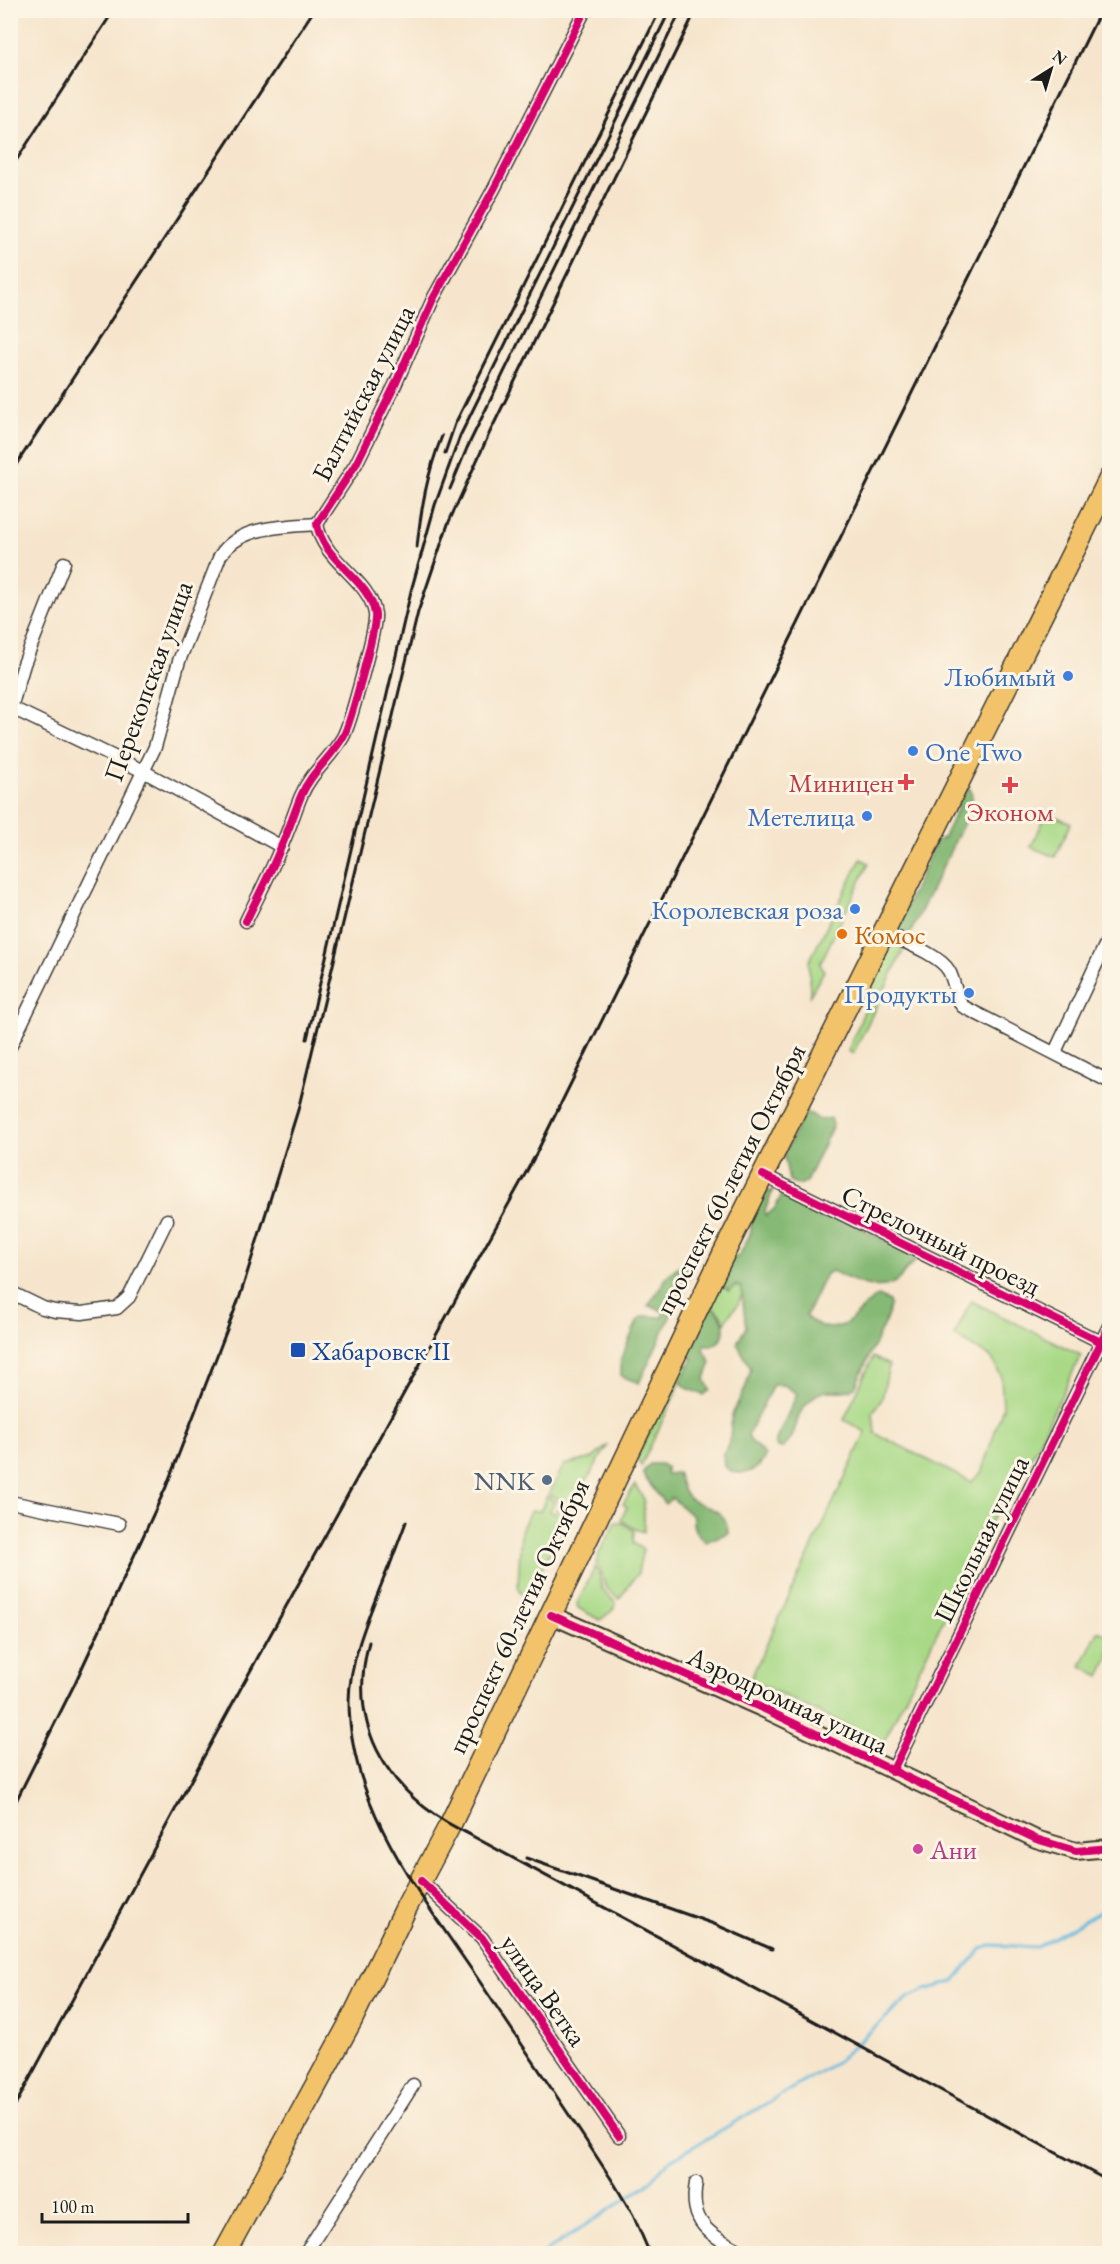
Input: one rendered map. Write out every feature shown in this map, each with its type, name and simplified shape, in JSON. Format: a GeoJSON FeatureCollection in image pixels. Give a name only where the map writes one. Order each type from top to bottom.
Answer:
{"type":"FeatureCollection","features":[{"type":"Feature","properties":{"kind":"highway","name":"проспект 60-летия Октября"},"geometry":{"type":"LineString","coordinates":[[211,2253],[387,1934],[421,1881],[763,1175],[1110,478]]}},
{"type":"Feature","properties":{"kind":"highway","name":"проспект 60-летия Октября"},"geometry":{"type":"LineString","coordinates":[[224,2253],[351,2021],[406,1906]]}},
{"type":"Feature","properties":{"kind":"street","name":"Балтийская улица"},"geometry":{"type":"LineString","coordinates":[[317,524],[356,464],[395,385],[433,299],[495,188],[585,10]]}},
{"type":"Feature","properties":{"kind":"street","name":"Перекопская улица"},"geometry":{"type":"LineString","coordinates":[[10,1047],[155,747],[187,640],[226,547],[241,535],[250,532],[317,524]]}},
{"type":"Feature","properties":{"kind":"street"},"geometry":{"type":"LineString","coordinates":[[246,921],[282,847],[310,778],[344,735],[376,620],[372,605],[358,583],[325,548],[318,533],[317,524]]}},
{"type":"Feature","properties":{"kind":"street"},"geometry":{"type":"LineString","coordinates":[[64,563],[24,664],[11,709],[143,771],[282,847]]}},
{"type":"Feature","properties":{"kind":"street"},"geometry":{"type":"LineString","coordinates":[[885,933],[943,963],[950,972],[957,998],[962,1006],[1110,1082]]}},
{"type":"Feature","properties":{"kind":"street"},"geometry":{"type":"LineString","coordinates":[[1055,1052],[1110,935]]}},
{"type":"Feature","properties":{"kind":"street","name":"Стрелочный проезд"},"geometry":{"type":"LineString","coordinates":[[763,1175],[1101,1342]]}},
{"type":"Feature","properties":{"kind":"street"},"geometry":{"type":"LineString","coordinates":[[10,1292],[43,1308],[55,1311],[82,1313],[117,1308],[129,1297],[167,1220]]}},
{"type":"Feature","properties":{"kind":"street","name":"Школьная улица"},"geometry":{"type":"LineString","coordinates":[[892,1772],[1110,1324]]}},
{"type":"Feature","properties":{"kind":"street"},"geometry":{"type":"LineString","coordinates":[[10,1502],[119,1524]]}},
{"type":"Feature","properties":{"kind":"street","name":"Аэродромная улица"},"geometry":{"type":"LineString","coordinates":[[551,1615],[762,1708],[1035,1839],[1076,1851],[1110,1848]]}},
{"type":"Feature","properties":{"kind":"street","name":"улица Ветка"},"geometry":{"type":"LineString","coordinates":[[421,1881],[482,1938],[619,2136]]}},
{"type":"Feature","properties":{"kind":"street"},"geometry":{"type":"LineString","coordinates":[[305,2253],[413,2085]]}},
{"type":"Feature","properties":{"kind":"street"},"geometry":{"type":"LineString","coordinates":[[696,2183],[694,2208],[703,2225],[717,2238],[746,2253]]}},
{"type":"Feature","properties":{"kind":"green space"},"geometry":{"type":"Polygon","coordinates":[[[968,786],[973,804],[907,940],[897,932],[904,910],[936,842],[944,837],[958,807],[958,801],[968,786]]]}},
{"type":"Feature","properties":{"kind":"green space"},"geometry":{"type":"Polygon","coordinates":[[[1047,813],[1071,823],[1055,857],[1031,847],[1047,813]]]}},
{"type":"Feature","properties":{"kind":"green space"},"geometry":{"type":"Polygon","coordinates":[[[861,859],[869,863],[820,964],[824,971],[810,995],[809,962],[861,859]]]}},
{"type":"Feature","properties":{"kind":"green space"},"geometry":{"type":"Polygon","coordinates":[[[892,943],[904,949],[853,1054],[848,1051],[865,1009],[863,993],[888,944],[892,943]]]}},
{"type":"Feature","properties":{"kind":"green space"},"geometry":{"type":"Polygon","coordinates":[[[804,1113],[811,1114],[820,1120],[831,1118],[833,1125],[806,1182],[799,1185],[789,1181],[784,1155],[804,1113]]]}},
{"type":"Feature","properties":{"kind":"green space"},"geometry":{"type":"Polygon","coordinates":[[[773,1190],[765,1211],[766,1216],[775,1208],[784,1190],[917,1257],[900,1278],[893,1284],[884,1286],[866,1285],[832,1271],[826,1274],[806,1316],[809,1320],[826,1327],[842,1326],[879,1296],[889,1301],[888,1315],[855,1387],[845,1391],[824,1392],[815,1396],[802,1410],[791,1438],[783,1448],[777,1447],[775,1442],[797,1394],[784,1385],[773,1385],[748,1435],[765,1455],[763,1461],[753,1470],[741,1473],[724,1466],[723,1456],[730,1439],[732,1415],[746,1386],[751,1369],[737,1343],[746,1327],[741,1287],[736,1285],[729,1291],[720,1285],[733,1258],[739,1256],[751,1232],[751,1220],[764,1193],[773,1190]]]}},
{"type":"Feature","properties":{"kind":"green space"},"geometry":{"type":"Polygon","coordinates":[[[680,1265],[689,1266],[691,1272],[639,1383],[621,1376],[621,1358],[638,1320],[643,1316],[663,1317],[664,1312],[648,1306],[669,1274],[680,1265]]]}},
{"type":"Feature","properties":{"kind":"green space"},"geometry":{"type":"Polygon","coordinates":[[[720,1285],[741,1287],[742,1293],[739,1302],[725,1323],[721,1315],[714,1309],[709,1309],[720,1285]]]}},
{"type":"Feature","properties":{"kind":"green space"},"geometry":{"type":"Polygon","coordinates":[[[971,1301],[1081,1355],[1029,1462],[1022,1459],[883,1743],[750,1680],[866,1432],[844,1420],[873,1357],[889,1365],[882,1399],[873,1412],[875,1433],[971,1482],[981,1473],[1003,1407],[1001,1376],[991,1357],[954,1336],[971,1301]]]}},
{"type":"Feature","properties":{"kind":"green space"},"geometry":{"type":"Polygon","coordinates":[[[714,1308],[721,1318],[724,1329],[717,1343],[711,1346],[705,1344],[703,1349],[711,1362],[705,1379],[710,1390],[704,1395],[687,1388],[681,1382],[693,1358],[687,1355],[709,1309],[714,1308]]]}},
{"type":"Feature","properties":{"kind":"green space"},"geometry":{"type":"Polygon","coordinates":[[[684,1362],[689,1365],[641,1466],[637,1458],[684,1362]]]}},
{"type":"Feature","properties":{"kind":"green space"},"geometry":{"type":"Polygon","coordinates":[[[608,1445],[582,1488],[528,1596],[520,1592],[518,1585],[521,1531],[530,1511],[540,1511],[547,1496],[555,1502],[550,1511],[554,1514],[562,1502],[549,1494],[564,1465],[593,1458],[608,1445]]]}},
{"type":"Feature","properties":{"kind":"green space"},"geometry":{"type":"Polygon","coordinates":[[[650,1464],[661,1464],[666,1467],[666,1474],[677,1473],[686,1496],[720,1514],[727,1525],[728,1533],[706,1542],[700,1537],[693,1525],[693,1517],[672,1498],[665,1504],[646,1479],[643,1472],[650,1464]]]}},
{"type":"Feature","properties":{"kind":"green space"},"geometry":{"type":"Polygon","coordinates":[[[635,1485],[644,1499],[644,1532],[621,1520],[627,1507],[623,1504],[635,1485]]]}},
{"type":"Feature","properties":{"kind":"green space"},"geometry":{"type":"Polygon","coordinates":[[[616,1522],[634,1531],[633,1543],[643,1549],[638,1573],[619,1599],[606,1588],[596,1563],[616,1522]]]}},
{"type":"Feature","properties":{"kind":"green space"},"geometry":{"type":"Polygon","coordinates":[[[595,1567],[599,1573],[602,1589],[616,1603],[613,1610],[600,1620],[578,1608],[577,1604],[595,1567]]]}},
{"type":"Feature","properties":{"kind":"green space"},"geometry":{"type":"Polygon","coordinates":[[[1098,1631],[1110,1637],[1109,1657],[1100,1676],[1081,1666],[1098,1631]]]}},
{"type":"Feature","properties":{"kind":"waterway"},"geometry":{"type":"LineString","coordinates":[[542,2254],[645,2186],[669,2161],[835,2063],[908,1998],[925,1990],[953,1982],[982,1948],[991,1945],[1037,1947],[1110,1906]]}},
{"type":"Feature","properties":{"kind":"railway"},"geometry":{"type":"LineString","coordinates":[[10,170],[114,10]]}},
{"type":"Feature","properties":{"kind":"railway"},"geometry":{"type":"LineString","coordinates":[[10,474],[314,10]]}},
{"type":"Feature","properties":{"kind":"railway"},"geometry":{"type":"LineString","coordinates":[[445,453],[455,424],[660,10]]}},
{"type":"Feature","properties":{"kind":"railway"},"geometry":{"type":"LineString","coordinates":[[307,1039],[411,591],[435,505],[460,436],[670,10]]}},
{"type":"Feature","properties":{"kind":"railway"},"geometry":{"type":"LineString","coordinates":[[450,489],[467,448],[681,10]]}},
{"type":"Feature","properties":{"kind":"railway"},"geometry":{"type":"LineString","coordinates":[[10,1813],[75,1683],[166,1487],[240,1296],[298,1110],[418,612],[448,524],[490,432],[696,10]]}},
{"type":"Feature","properties":{"kind":"railway"},"geometry":{"type":"LineString","coordinates":[[10,2115],[242,1686],[534,1158],[1101,10]]}},
{"type":"Feature","properties":{"kind":"railway"},"geometry":{"type":"LineString","coordinates":[[417,547],[425,491],[442,436]]}},
{"type":"Feature","properties":{"kind":"railway"},"geometry":{"type":"LineString","coordinates":[[388,1570],[406,1522]]}},
{"type":"Feature","properties":{"kind":"railway"},"geometry":{"type":"LineString","coordinates":[[390,1563],[358,1649],[350,1684],[352,1741],[362,1779],[376,1816],[394,1852],[615,2185],[633,2215],[650,2254]]}},
{"type":"Feature","properties":{"kind":"railway"},"geometry":{"type":"LineString","coordinates":[[369,1642],[363,1674],[364,1704],[370,1732],[381,1758],[418,1802],[443,1820],[471,1835]]}},
{"type":"Feature","properties":{"kind":"railway"},"geometry":{"type":"LineString","coordinates":[[465,1832],[1110,2182]]}},
{"type":"Feature","properties":{"kind":"railway"},"geometry":{"type":"LineString","coordinates":[[526,1858],[714,1924],[772,1949]]}},
{"type":"Feature","properties":{"kind":"cycle path"},"geometry":{"type":"LineString","coordinates":[[246,921],[287,834],[305,787],[343,737],[372,637],[375,614],[371,602],[365,591],[328,549],[317,524],[356,464],[395,385],[433,299],[495,187],[585,10]]}},
{"type":"Feature","properties":{"kind":"cycle path"},"geometry":{"type":"LineString","coordinates":[[763,1175],[1101,1342]]}},
{"type":"Feature","properties":{"kind":"cycle path"},"geometry":{"type":"LineString","coordinates":[[892,1772],[1110,1324]]}},
{"type":"Feature","properties":{"kind":"cycle path"},"geometry":{"type":"LineString","coordinates":[[551,1615],[762,1708],[1036,1839],[1076,1851],[1110,1848]]}},
{"type":"Feature","properties":{"kind":"cycle path"},"geometry":{"type":"LineString","coordinates":[[421,1881],[482,1938],[619,2136]]}},
{"type":"Feature","properties":{"kind":"place","name":"Любимый"},"geometry":{"type":"Point","coordinates":[1068,676]}},
{"type":"Feature","properties":{"kind":"place","name":"One Two"},"geometry":{"type":"Point","coordinates":[913,751]}},
{"type":"Feature","properties":{"kind":"place","name":"Миницен"},"geometry":{"type":"Point","coordinates":[906,782]}},
{"type":"Feature","properties":{"kind":"place","name":"Эконом"},"geometry":{"type":"Point","coordinates":[1010,785]}},
{"type":"Feature","properties":{"kind":"place","name":"Метелица"},"geometry":{"type":"Point","coordinates":[867,816]}},
{"type":"Feature","properties":{"kind":"place","name":"Королевская роза"},"geometry":{"type":"Point","coordinates":[855,909]}},
{"type":"Feature","properties":{"kind":"place","name":"Комос"},"geometry":{"type":"Point","coordinates":[842,934]}},
{"type":"Feature","properties":{"kind":"place","name":"Продукты"},"geometry":{"type":"Point","coordinates":[969,993]}},
{"type":"Feature","properties":{"kind":"place","name":"Хабаровск II"},"geometry":{"type":"Point","coordinates":[298,1350]}},
{"type":"Feature","properties":{"kind":"place","name":"NNK"},"geometry":{"type":"Point","coordinates":[547,1480]}},
{"type":"Feature","properties":{"kind":"place","name":"Ани"},"geometry":{"type":"Point","coordinates":[918,1849]}}]}
